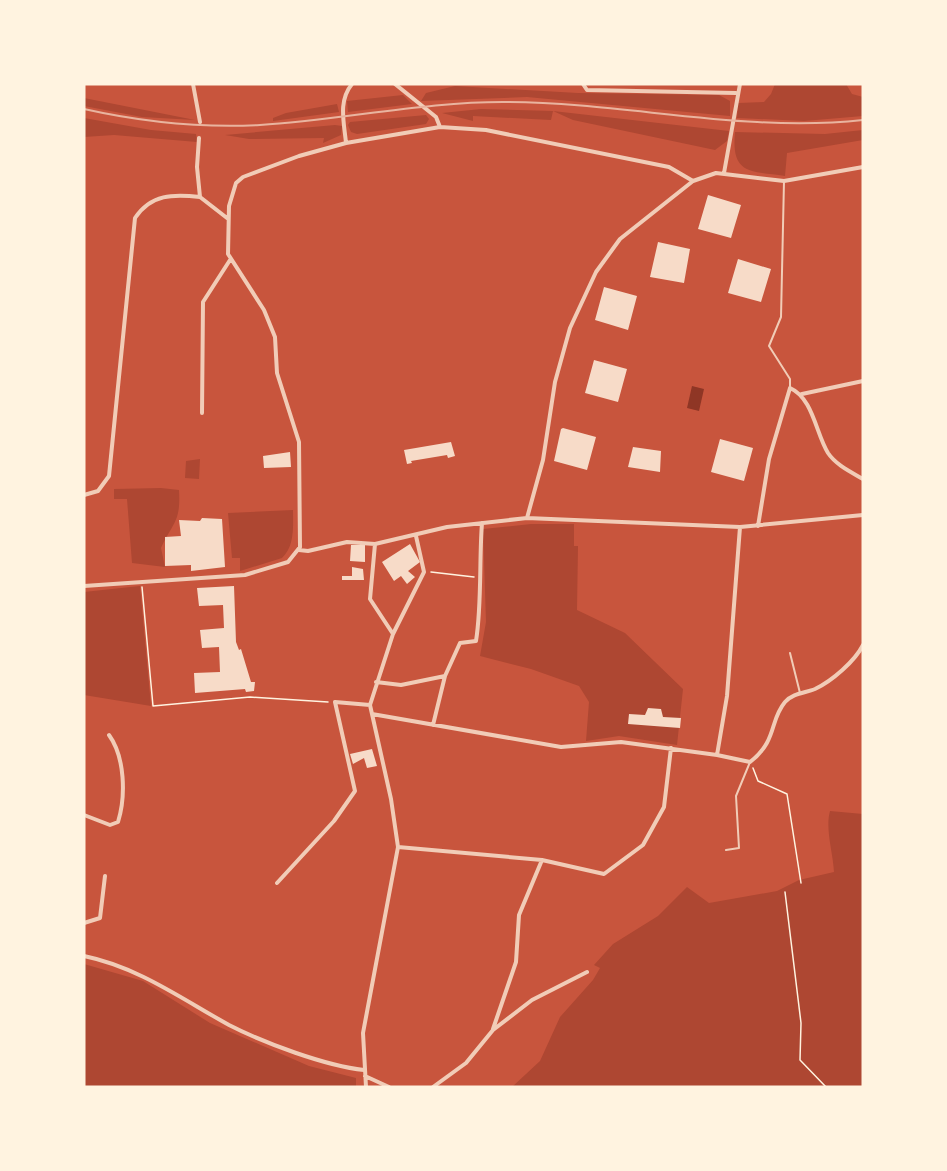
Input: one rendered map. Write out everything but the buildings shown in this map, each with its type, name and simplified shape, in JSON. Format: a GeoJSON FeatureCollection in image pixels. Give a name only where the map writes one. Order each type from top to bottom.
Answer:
{"type":"FeatureCollection","features":[{"type":"Feature","properties":{"kind":"street"},"geometry":{"type":"LineString","coordinates":[[194,84],[200,122]]}},
{"type":"Feature","properties":{"kind":"street"},"geometry":{"type":"LineString","coordinates":[[346,143],[342,101],[344,93],[352,84]]}},
{"type":"Feature","properties":{"kind":"street"},"geometry":{"type":"LineString","coordinates":[[395,84],[436,117],[440,128]]}},
{"type":"Feature","properties":{"kind":"street"},"geometry":{"type":"LineString","coordinates":[[584,84],[587,90],[736,93]]}},
{"type":"Feature","properties":{"kind":"street"},"geometry":{"type":"LineString","coordinates":[[724,173],[736,93],[740,84]]}},
{"type":"Feature","properties":{"kind":"street"},"geometry":{"type":"LineString","coordinates":[[84,586],[245,575],[285,563],[299,550],[301,539],[298,442],[277,373],[271,323],[230,260],[227,247],[228,219],[236,183],[243,177],[299,156],[346,143],[440,128],[486,130],[669,167],[693,182]]}},
{"type":"Feature","properties":{"kind":"street"},"geometry":{"type":"LineString","coordinates":[[199,138],[197,167],[200,197]]}},
{"type":"Feature","properties":{"kind":"street"},"geometry":{"type":"LineString","coordinates":[[527,518],[543,460],[553,393],[570,328],[580,303],[620,238],[693,182],[708,176],[724,173],[784,181],[863,167]]}},
{"type":"Feature","properties":{"kind":"street"},"geometry":{"type":"LineString","coordinates":[[84,495],[98,491],[109,476],[135,218],[148,201],[165,196],[200,197],[228,219]]}},
{"type":"Feature","properties":{"kind":"street"},"geometry":{"type":"LineString","coordinates":[[202,413],[203,302],[230,260]]}},
{"type":"Feature","properties":{"kind":"street"},"geometry":{"type":"LineString","coordinates":[[758,526],[769,459],[790,388],[802,394],[863,381]]}},
{"type":"Feature","properties":{"kind":"street"},"geometry":{"type":"LineString","coordinates":[[802,394],[829,454],[845,469],[863,479]]}},
{"type":"Feature","properties":{"kind":"street"},"geometry":{"type":"LineString","coordinates":[[299,550],[308,551],[347,542],[375,544],[447,527],[527,518],[740,527],[863,515]]}},
{"type":"Feature","properties":{"kind":"street"},"geometry":{"type":"LineString","coordinates":[[433,725],[445,676],[460,644],[476,641],[480,621],[478,577],[482,523]]}},
{"type":"Feature","properties":{"kind":"street"},"geometry":{"type":"LineString","coordinates":[[717,754],[727,696],[740,527]]}},
{"type":"Feature","properties":{"kind":"street"},"geometry":{"type":"LineString","coordinates":[[366,1087],[363,1033],[398,847],[391,799],[370,705],[393,634],[424,572],[416,536]]}},
{"type":"Feature","properties":{"kind":"street"},"geometry":{"type":"LineString","coordinates":[[375,544],[370,600],[393,634]]}},
{"type":"Feature","properties":{"kind":"street"},"geometry":{"type":"LineString","coordinates":[[372,714],[561,747],[616,742],[717,754],[750,762],[762,752],[771,737],[787,700],[817,688],[858,655],[863,645]]}},
{"type":"Feature","properties":{"kind":"street"},"geometry":{"type":"LineString","coordinates":[[376,682],[401,685],[445,676]]}},
{"type":"Feature","properties":{"kind":"street"},"geometry":{"type":"LineString","coordinates":[[277,883],[333,821],[355,791],[344,752],[335,702],[370,705]]}},
{"type":"Feature","properties":{"kind":"street"},"geometry":{"type":"LineString","coordinates":[[84,815],[110,825],[118,822],[121,764],[109,735]]}},
{"type":"Feature","properties":{"kind":"street"},"geometry":{"type":"LineString","coordinates":[[398,847],[542,860],[604,874],[643,845],[664,807],[671,748]]}},
{"type":"Feature","properties":{"kind":"street"},"geometry":{"type":"LineString","coordinates":[[493,1030],[516,962],[519,915],[542,860]]}},
{"type":"Feature","properties":{"kind":"street"},"geometry":{"type":"LineString","coordinates":[[84,923],[100,918],[105,876]]}},
{"type":"Feature","properties":{"kind":"street"},"geometry":{"type":"LineString","coordinates":[[84,956],[150,978],[231,1026],[325,1064],[364,1073],[389,1087]]}},
{"type":"Feature","properties":{"kind":"street"},"geometry":{"type":"LineString","coordinates":[[433,1087],[466,1063],[493,1030],[532,1000],[587,972]]}},
{"type":"Feature","properties":{"kind":"lane"},"geometry":{"type":"LineString","coordinates":[[784,181],[781,317],[769,346],[790,379],[790,388]]}},
{"type":"Feature","properties":{"kind":"lane"},"geometry":{"type":"LineString","coordinates":[[790,653],[800,693]]}},
{"type":"Feature","properties":{"kind":"lane"},"geometry":{"type":"LineString","coordinates":[[726,850],[739,848],[736,796],[750,762]]}},
{"type":"Feature","properties":{"kind":"path"},"geometry":{"type":"LineString","coordinates":[[424,572],[478,577]]}},
{"type":"Feature","properties":{"kind":"path"},"geometry":{"type":"LineString","coordinates":[[141,582],[153,706],[250,698],[335,702]]}},
{"type":"Feature","properties":{"kind":"path"},"geometry":{"type":"LineString","coordinates":[[750,762],[758,781],[787,794],[801,883]]}},
{"type":"Feature","properties":{"kind":"path"},"geometry":{"type":"LineString","coordinates":[[785,892],[801,1023],[800,1060],[826,1087]]}},
{"type":"Feature","properties":{"kind":"shaded area"},"geometry":{"type":"Polygon","coordinates":[[[775,84],[846,84],[852,94],[863,97],[863,116],[804,121],[737,118],[738,103],[764,102],[771,94],[775,84]]]}},
{"type":"Feature","properties":{"kind":"shaded area"},"geometry":{"type":"Polygon","coordinates":[[[455,86],[578,93],[719,95],[730,101],[730,116],[527,97],[421,101],[426,93],[455,86]]]}},
{"type":"Feature","properties":{"kind":"shaded area"},"geometry":{"type":"Polygon","coordinates":[[[403,95],[412,104],[348,112],[347,101],[403,95]]]}},
{"type":"Feature","properties":{"kind":"shaded area"},"geometry":{"type":"Polygon","coordinates":[[[84,98],[195,120],[142,117],[84,106],[84,98]]]}},
{"type":"Feature","properties":{"kind":"shaded area"},"geometry":{"type":"Polygon","coordinates":[[[337,104],[339,112],[273,121],[273,118],[286,113],[337,104]]]}},
{"type":"Feature","properties":{"kind":"shaded area"},"geometry":{"type":"Polygon","coordinates":[[[481,109],[553,111],[551,120],[473,116],[473,121],[442,113],[481,109]]]}},
{"type":"Feature","properties":{"kind":"shaded area"},"geometry":{"type":"Polygon","coordinates":[[[553,111],[729,131],[727,141],[715,150],[573,120],[553,111]]]}},
{"type":"Feature","properties":{"kind":"shaded area"},"geometry":{"type":"Polygon","coordinates":[[[426,115],[429,119],[426,124],[357,134],[351,132],[348,125],[350,122],[426,115]]]}},
{"type":"Feature","properties":{"kind":"shaded area"},"geometry":{"type":"Polygon","coordinates":[[[84,118],[151,130],[196,134],[197,142],[114,135],[84,137],[84,118]]]}},
{"type":"Feature","properties":{"kind":"shaded area"},"geometry":{"type":"Polygon","coordinates":[[[342,126],[341,135],[323,143],[324,138],[249,139],[225,135],[342,126]]]}},
{"type":"Feature","properties":{"kind":"shaded area"},"geometry":{"type":"Polygon","coordinates":[[[863,130],[863,140],[787,153],[785,176],[745,168],[736,156],[735,132],[825,134],[863,130]]]}},
{"type":"Feature","properties":{"kind":"shaded area"},"geometry":{"type":"Polygon","coordinates":[[[692,386],[704,389],[699,411],[687,408],[692,386]]]}},
{"type":"Feature","properties":{"kind":"shaded area"},"geometry":{"type":"Polygon","coordinates":[[[200,459],[199,479],[185,478],[186,461],[200,459]]]}},
{"type":"Feature","properties":{"kind":"shaded area"},"geometry":{"type":"Polygon","coordinates":[[[114,489],[179,490],[177,516],[161,548],[165,567],[132,563],[127,499],[114,499],[114,489]]]}},
{"type":"Feature","properties":{"kind":"shaded area"},"geometry":{"type":"Polygon","coordinates":[[[293,510],[291,542],[282,558],[240,571],[240,558],[232,558],[228,513],[293,510]]]}},
{"type":"Feature","properties":{"kind":"shaded area"},"geometry":{"type":"Polygon","coordinates":[[[531,524],[574,524],[574,546],[578,546],[577,610],[625,633],[683,689],[677,745],[619,736],[586,741],[589,702],[579,686],[531,669],[480,656],[486,622],[483,529],[531,524]]]}},
{"type":"Feature","properties":{"kind":"shaded area"},"geometry":{"type":"Polygon","coordinates":[[[140,586],[151,706],[84,695],[84,592],[140,586]]]}},
{"type":"Feature","properties":{"kind":"shaded area"},"geometry":{"type":"Polygon","coordinates":[[[830,811],[863,814],[863,1087],[512,1087],[540,1061],[560,1017],[593,980],[600,968],[594,965],[613,944],[658,916],[687,887],[709,903],[777,891],[799,880],[834,872],[829,833],[830,811]]]}},
{"type":"Feature","properties":{"kind":"shaded area"},"geometry":{"type":"Polygon","coordinates":[[[84,964],[143,981],[210,1023],[309,1066],[356,1078],[356,1087],[84,1087],[84,964]]]}},
{"type":"Feature","properties":{"kind":"railway"},"geometry":{"type":"LineString","coordinates":[[84,109],[150,121],[216,126],[291,123],[478,102],[598,107],[774,123],[863,120]]}}]}
